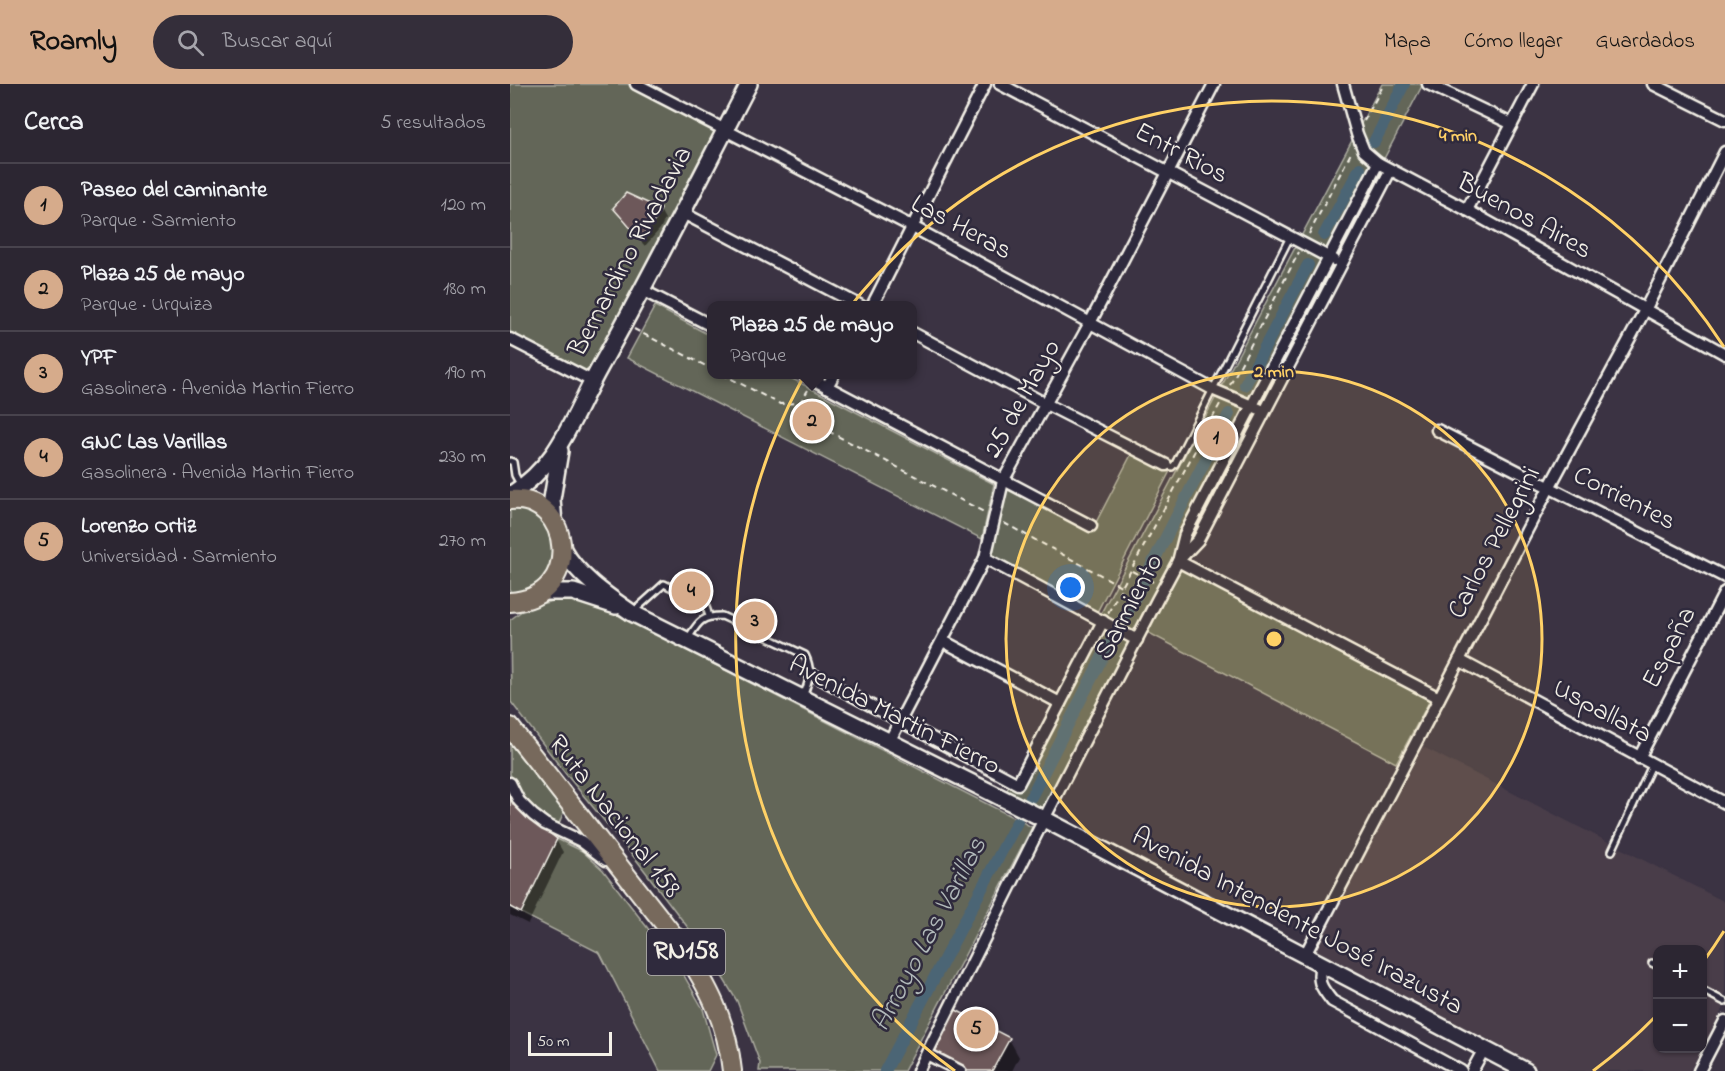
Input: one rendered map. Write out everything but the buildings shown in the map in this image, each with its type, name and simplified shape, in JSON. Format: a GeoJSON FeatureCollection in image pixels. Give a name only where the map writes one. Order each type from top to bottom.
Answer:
{"type":"FeatureCollection","features":[{"type":"Feature","properties":{"kind":"highway"},"geometry":{"type":"LineString","coordinates":[[510,602],[531,598],[542,592],[557,572],[562,548],[554,524],[513,487]]}},
{"type":"Feature","properties":{"kind":"highway","name":"Ruta Nacional 158"},"geometry":{"type":"LineString","coordinates":[[510,727],[681,945],[704,980],[717,1005],[726,1036],[732,1071]]}},
{"type":"Feature","properties":{"kind":"main road","name":"Bernardino Rivadavia"},"geometry":{"type":"LineString","coordinates":[[513,487],[545,466],[561,445],[592,381],[683,213],[749,84]]}},
{"type":"Feature","properties":{"kind":"main road","name":"Bernardino Rivadavia"},"geometry":{"type":"LineString","coordinates":[[554,524],[552,499],[561,445]]}},
{"type":"Feature","properties":{"kind":"main road","name":"Avenida Martin Fierro"},"geometry":{"type":"LineString","coordinates":[[562,548],[581,575],[628,610]]}},
{"type":"Feature","properties":{"kind":"main road","name":"Avenida Martin Fierro"},"geometry":{"type":"LineString","coordinates":[[542,592],[573,592],[628,610],[1044,819]]}},
{"type":"Feature","properties":{"kind":"main road","name":"Avenida Intendente José Irazusta"},"geometry":{"type":"LineString","coordinates":[[1044,819],[1526,1071]]}},
{"type":"Feature","properties":{"kind":"street","name":"Las Heras"},"geometry":{"type":"LineString","coordinates":[[636,84],[911,226],[1214,390],[1264,411]]}},
{"type":"Feature","properties":{"kind":"street"},"geometry":{"type":"LineString","coordinates":[[874,301],[985,84]]}},
{"type":"Feature","properties":{"kind":"street","name":"Entr Rios"},"geometry":{"type":"LineString","coordinates":[[1000,84],[1341,263]]}},
{"type":"Feature","properties":{"kind":"street","name":"25 de Mayo"},"geometry":{"type":"LineString","coordinates":[[889,742],[985,558],[1004,481],[1169,174],[1214,84]]}},
{"type":"Feature","properties":{"kind":"street"},"geometry":{"type":"LineString","coordinates":[[1343,84],[1357,135],[1371,158],[1329,257],[1185,534],[1178,561],[1439,698]]}},
{"type":"Feature","properties":{"kind":"street"},"geometry":{"type":"LineString","coordinates":[[1428,84],[1512,124]]}},
{"type":"Feature","properties":{"kind":"street"},"geometry":{"type":"LineString","coordinates":[[1467,210],[1533,84]]}},
{"type":"Feature","properties":{"kind":"street"},"geometry":{"type":"LineString","coordinates":[[1653,84],[1725,120]]}},
{"type":"Feature","properties":{"kind":"street","name":"Carlos Pellegrini"},"geometry":{"type":"LineString","coordinates":[[1305,955],[1550,486],[1645,310],[1725,152]]}},
{"type":"Feature","properties":{"kind":"street","name":"Buenos Aires"},"geometry":{"type":"LineString","coordinates":[[1371,158],[1390,171],[1467,210],[1725,354]]}},
{"type":"Feature","properties":{"kind":"street","name":"Sarmiento"},"geometry":{"type":"LineString","coordinates":[[918,1071],[1044,819],[1178,561],[1197,540],[1390,171]]}},
{"type":"Feature","properties":{"kind":"street"},"geometry":{"type":"LineString","coordinates":[[683,213],[851,301]]}},
{"type":"Feature","properties":{"kind":"street"},"geometry":{"type":"LineString","coordinates":[[642,290],[707,324]]}},
{"type":"Feature","properties":{"kind":"street"},"geometry":{"type":"LineString","coordinates":[[917,336],[1166,465]]}},
{"type":"Feature","properties":{"kind":"street"},"geometry":{"type":"LineString","coordinates":[[510,339],[592,381]]}},
{"type":"Feature","properties":{"kind":"street"},"geometry":{"type":"LineString","coordinates":[[812,379],[1091,526]]}},
{"type":"Feature","properties":{"kind":"street"},"geometry":{"type":"LineString","coordinates":[[827,387],[832,379]]}},
{"type":"Feature","properties":{"kind":"street","name":"Corrientes"},"geometry":{"type":"LineString","coordinates":[[1437,430],[1725,577]]}},
{"type":"Feature","properties":{"kind":"street"},"geometry":{"type":"LineString","coordinates":[[985,558],[1137,640]]}},
{"type":"Feature","properties":{"kind":"street","name":"España"},"geometry":{"type":"LineString","coordinates":[[1639,758],[1725,592]]}},
{"type":"Feature","properties":{"kind":"street"},"geometry":{"type":"LineString","coordinates":[[810,673],[1018,784],[1103,621]]}},
{"type":"Feature","properties":{"kind":"street"},"geometry":{"type":"LineString","coordinates":[[943,641],[1060,703]]}},
{"type":"Feature","properties":{"kind":"street","name":"Uspallata"},"geometry":{"type":"LineString","coordinates":[[1459,660],[1725,803]]}},
{"type":"Feature","properties":{"kind":"street"},"geometry":{"type":"LineString","coordinates":[[510,783],[519,801],[533,815],[545,824],[593,849],[624,874]]}},
{"type":"Feature","properties":{"kind":"street"},"geometry":{"type":"LineString","coordinates":[[565,833],[580,818]]}},
{"type":"Feature","properties":{"kind":"street"},"geometry":{"type":"LineString","coordinates":[[1321,963],[1317,978],[1322,989],[1332,1001],[1461,1071]]}},
{"type":"Feature","properties":{"kind":"street"},"geometry":{"type":"LineString","coordinates":[[1699,1071],[1725,1021]]}},
{"type":"Feature","properties":{"kind":"street"},"geometry":{"type":"LineString","coordinates":[[1473,1071],[1484,1049]]}},
{"type":"Feature","properties":{"kind":"street"},"geometry":{"type":"LineString","coordinates":[[927,1054],[960,1071]]}},
{"type":"Feature","properties":{"kind":"lane"},"geometry":{"type":"LineString","coordinates":[[1166,465],[1172,467],[1175,464],[1290,237]]}},
{"type":"Feature","properties":{"kind":"lane"},"geometry":{"type":"LineString","coordinates":[[510,461],[513,462],[513,487]]}},
{"type":"Feature","properties":{"kind":"lane"},"geometry":{"type":"LineString","coordinates":[[628,610],[664,584],[705,604],[709,616]]}},
{"type":"Feature","properties":{"kind":"lane"},"geometry":{"type":"LineString","coordinates":[[687,640],[698,622],[709,616],[722,616],[805,655],[810,666],[810,673],[802,698]]}},
{"type":"Feature","properties":{"kind":"lane"},"geometry":{"type":"LineString","coordinates":[[1612,851],[1652,765]]}},
{"type":"Feature","properties":{"kind":"lane"},"geometry":{"type":"LineString","coordinates":[[1707,993],[1725,1002]]}},
{"type":"Feature","properties":{"kind":"path"},"geometry":{"type":"LineString","coordinates":[[1103,621],[1134,572],[1349,159],[1357,135],[1384,84]]}},
{"type":"Feature","properties":{"kind":"path"},"geometry":{"type":"LineString","coordinates":[[624,324],[707,367]]}},
{"type":"Feature","properties":{"kind":"path"},"geometry":{"type":"LineString","coordinates":[[730,379],[780,404],[800,403]]}},
{"type":"Feature","properties":{"kind":"path"},"geometry":{"type":"LineString","coordinates":[[807,379],[800,403],[803,428],[822,428],[1123,587]]}},
{"type":"Feature","properties":{"kind":"path"},"geometry":{"type":"LineString","coordinates":[[1134,572],[1148,579]]}},
{"type":"Feature","properties":{"kind":"shaded area"},"geometry":{"type":"Polygon","coordinates":[[[1423,747],[1725,902],[1725,1004],[1707,1039],[1707,945],[1653,945],[1653,1053],[1700,1053],[1690,1071],[1544,1071],[1314,951],[1423,747]]]}},
{"type":"Feature","properties":{"kind":"green space"},"geometry":{"type":"Polygon","coordinates":[[[510,84],[637,84],[725,130],[592,381],[510,340],[510,84]]]}},
{"type":"Feature","properties":{"kind":"green space"},"geometry":{"type":"Polygon","coordinates":[[[1382,84],[1423,84],[1043,812],[1006,792],[1382,84]]]}},
{"type":"Feature","properties":{"kind":"green space"},"geometry":{"type":"Polygon","coordinates":[[[655,306],[707,334],[707,379],[793,379],[994,484],[982,539],[627,358],[655,306]]]}},
{"type":"Feature","properties":{"kind":"green space"},"geometry":{"type":"Polygon","coordinates":[[[1133,451],[1170,471],[1097,612],[992,555],[1006,486],[1092,530],[1133,451]]]}},
{"type":"Feature","properties":{"kind":"green space"},"geometry":{"type":"Polygon","coordinates":[[[510,507],[527,510],[540,517],[547,529],[554,552],[550,568],[540,581],[526,589],[510,592],[510,507]]]}},
{"type":"Feature","properties":{"kind":"green space"},"geometry":{"type":"Polygon","coordinates":[[[1180,569],[1430,700],[1396,763],[1147,632],[1180,569]]]}},
{"type":"Feature","properties":{"kind":"green space"},"geometry":{"type":"Polygon","coordinates":[[[562,599],[612,612],[1032,827],[904,1071],[759,1071],[760,1063],[737,1001],[711,958],[511,702],[510,620],[527,607],[562,599]]]}},
{"type":"Feature","properties":{"kind":"green space"},"geometry":{"type":"Polygon","coordinates":[[[510,744],[564,811],[558,826],[527,805],[510,774],[510,744]]]}},
{"type":"Feature","properties":{"kind":"green space"},"geometry":{"type":"Polygon","coordinates":[[[557,839],[582,851],[603,870],[683,974],[703,1009],[716,1055],[708,1071],[660,1071],[600,953],[521,913],[557,839]]]}},
{"type":"Feature","properties":{"kind":"waterway"},"geometry":{"type":"LineString","coordinates":[[1374,142],[1404,84]]}},
{"type":"Feature","properties":{"kind":"waterway"},"geometry":{"type":"LineString","coordinates":[[1324,235],[1360,168]]}},
{"type":"Feature","properties":{"kind":"waterway"},"geometry":{"type":"LineString","coordinates":[[1245,385],[1308,265]]}},
{"type":"Feature","properties":{"kind":"waterway"},"geometry":{"type":"LineString","coordinates":[[1122,623],[1229,414]]}},
{"type":"Feature","properties":{"kind":"waterway"},"geometry":{"type":"LineString","coordinates":[[1031,797],[1109,644]]}},
{"type":"Feature","properties":{"kind":"waterway","name":"Arroyo Las Varillas"},"geometry":{"type":"LineString","coordinates":[[885,1071],[1017,822]]}},
{"type":"Feature","properties":{"kind":"place","name":"Plaza 25 de mayo"},"geometry":{"type":"Point","coordinates":[812,421]}},
{"type":"Feature","properties":{"kind":"place","name":"Paseo del caminante"},"geometry":{"type":"Point","coordinates":[1216,438]}},
{"type":"Feature","properties":{"kind":"place","name":"GNC Las Varillas"},"geometry":{"type":"Point","coordinates":[691,591]}},
{"type":"Feature","properties":{"kind":"place","name":"YPF"},"geometry":{"type":"Point","coordinates":[755,621]}},
{"type":"Feature","properties":{"kind":"place","name":"Lorenzo Ortiz"},"geometry":{"type":"Point","coordinates":[976,1029]}}]}
